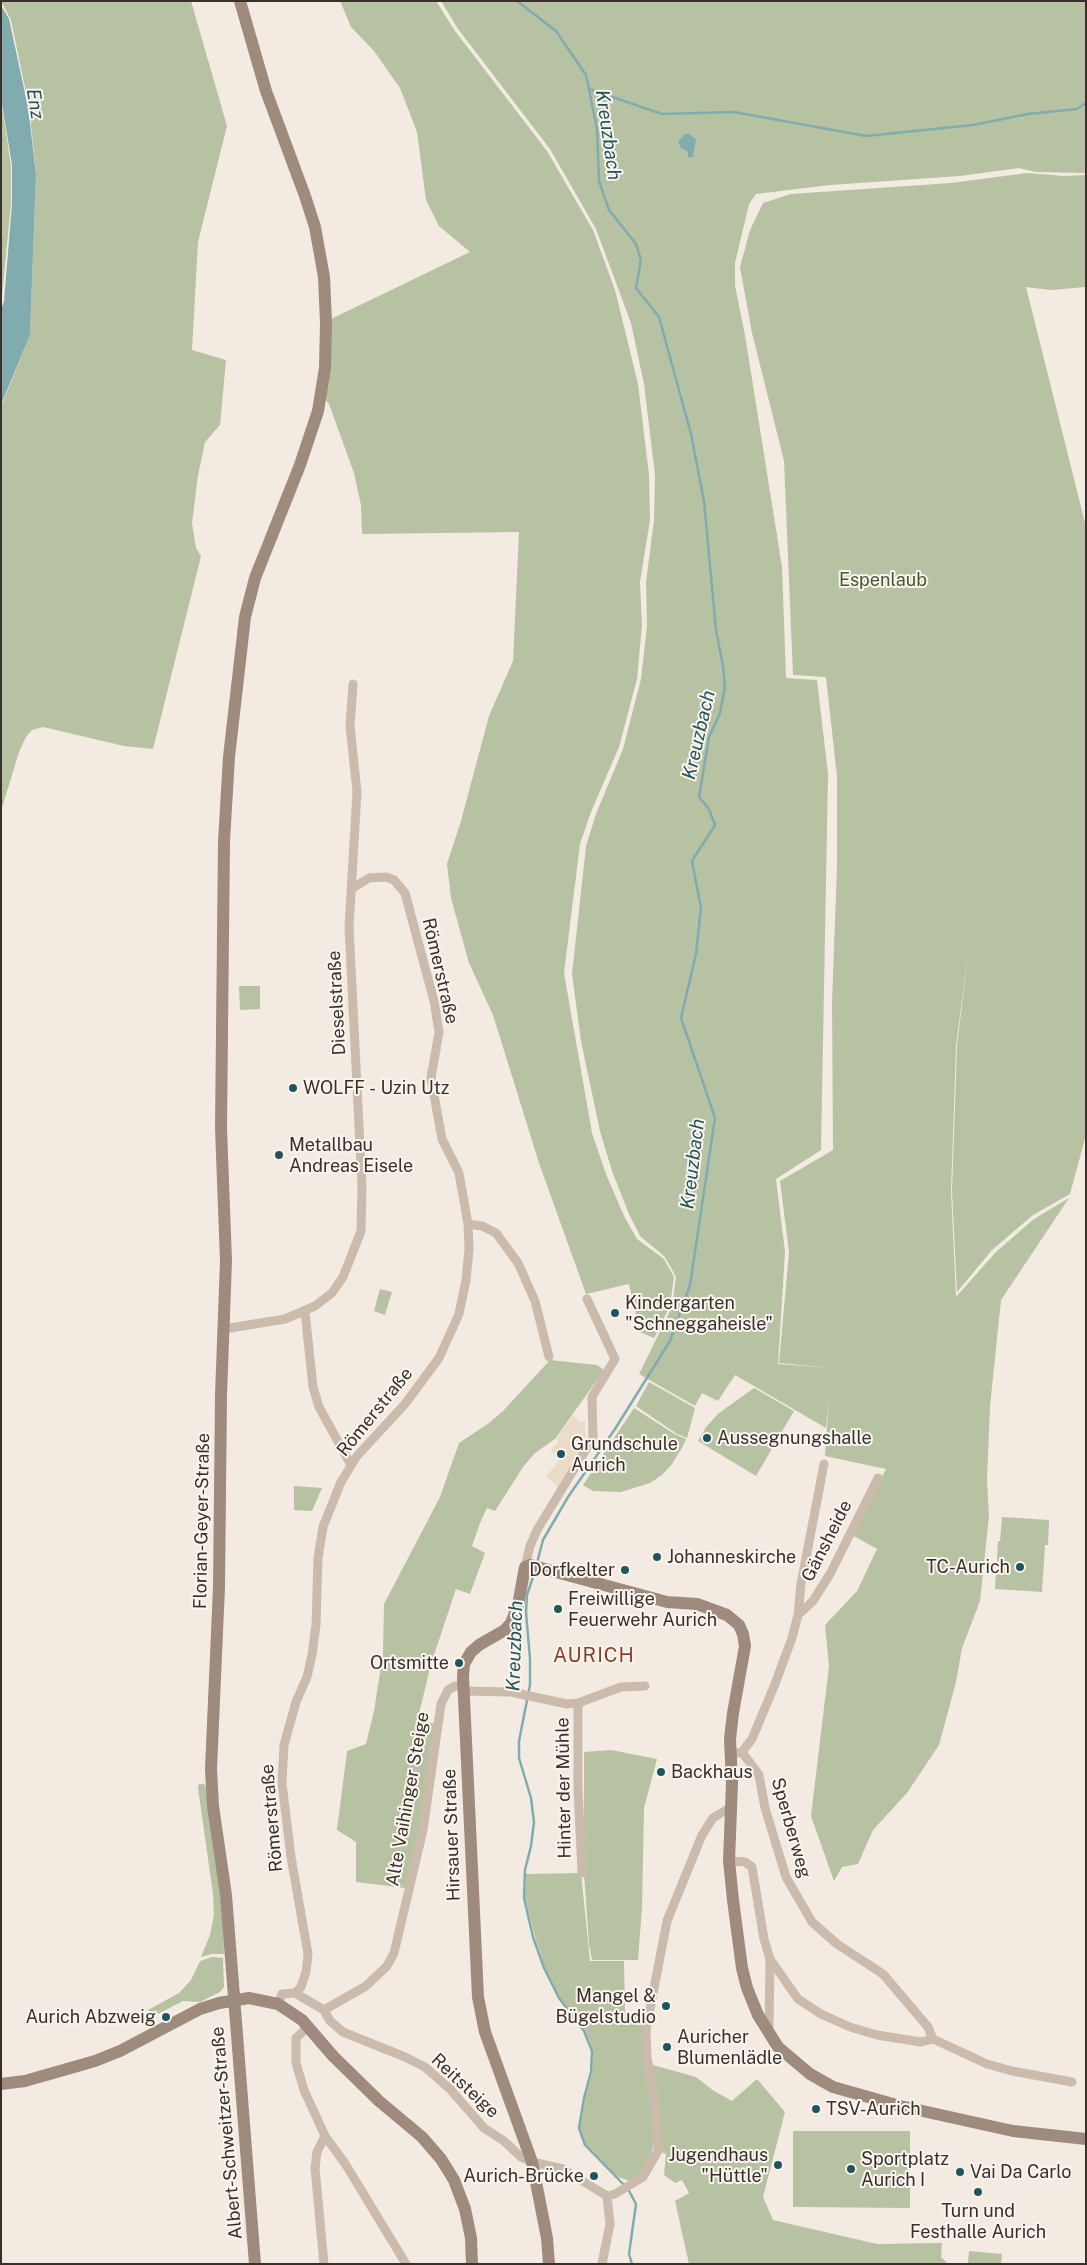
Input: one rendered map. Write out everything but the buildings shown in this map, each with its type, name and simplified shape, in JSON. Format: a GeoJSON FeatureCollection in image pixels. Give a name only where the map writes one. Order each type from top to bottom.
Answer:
{"type":"FeatureCollection","features":[{"type":"Feature","properties":{"kind":"main road","name":"Florian-Geyer-Straße"},"geometry":{"type":"LineString","coordinates":[[233,1999],[226,1894],[214,1806],[211,1768],[220,1587],[221,1395],[226,1261],[221,1128],[225,816],[229,757],[244,626],[257,571],[291,490],[317,418],[321,399],[326,347],[324,277],[315,227],[306,196],[269,99],[240,1]]}},
{"type":"Feature","properties":{"kind":"main road"},"geometry":{"type":"LineString","coordinates":[[531,1567],[667,1602],[697,1604],[726,1615],[739,1625],[745,1646],[730,1739],[737,1753],[731,1807],[729,1861],[742,1968],[754,2006],[770,2035],[794,2061],[810,2074],[833,2087],[900,2106],[1013,2131],[1086,2139]]}},
{"type":"Feature","properties":{"kind":"main road","name":"Hirsauer Straße"},"geometry":{"type":"LineString","coordinates":[[531,1567],[511,1623],[505,1630],[479,1645],[471,1652],[464,1664],[463,1688],[478,1998],[485,2032],[532,2162],[545,2230],[549,2264]]}},
{"type":"Feature","properties":{"kind":"main road"},"geometry":{"type":"LineString","coordinates":[[1,2084],[25,2081],[95,2061],[120,2051],[200,2009],[233,1999],[256,1999],[278,2004],[295,2014],[364,2087],[422,2137],[444,2164],[454,2180],[465,2209],[471,2238],[472,2264]]}},
{"type":"Feature","properties":{"kind":"main road","name":"Albert-Schweitzer-Straße"},"geometry":{"type":"LineString","coordinates":[[233,1999],[255,2264]]}},
{"type":"Feature","properties":{"kind":"street","name":"Dieselstraße"},"geometry":{"type":"LineString","coordinates":[[224,1329],[285,1319],[305,1312],[332,1293],[343,1277],[361,1231],[362,1186],[349,927],[350,901],[353,888],[353,843],[357,792],[350,726],[353,684]]}},
{"type":"Feature","properties":{"kind":"street","name":"Römerstraße"},"geometry":{"type":"LineString","coordinates":[[295,1993],[301,1987],[306,1972],[308,1954],[290,1858],[282,1783],[284,1745],[307,1677],[312,1655],[316,1624],[318,1558],[323,1527],[332,1501],[351,1465],[405,1404],[439,1358],[459,1314],[469,1249],[468,1224],[459,1173],[442,1139],[438,1121],[431,1068],[439,1032],[428,975],[405,893],[394,880],[386,877],[369,878],[353,888]]}},
{"type":"Feature","properties":{"kind":"street"},"geometry":{"type":"LineString","coordinates":[[468,1224],[482,1226],[496,1233],[518,1263],[536,1300],[549,1357]]}},
{"type":"Feature","properties":{"kind":"street"},"geometry":{"type":"LineString","coordinates":[[531,1567],[530,1546],[537,1530],[592,1438],[592,1398],[615,1359],[588,1299]]}},
{"type":"Feature","properties":{"kind":"street"},"geometry":{"type":"LineString","coordinates":[[305,1312],[309,1338],[309,1358],[317,1400],[351,1465]]}},
{"type":"Feature","properties":{"kind":"street"},"geometry":{"type":"LineString","coordinates":[[737,1753],[752,1739],[775,1684],[798,1614],[801,1584],[824,1464]]}},
{"type":"Feature","properties":{"kind":"street","name":"Gänsheide"},"geometry":{"type":"LineString","coordinates":[[798,1614],[813,1601],[830,1574],[878,1478]]}},
{"type":"Feature","properties":{"kind":"street","name":"Alte Vaihinger Steige"},"geometry":{"type":"LineString","coordinates":[[324,2010],[366,1986],[387,1966],[394,1953],[423,1830],[441,1704],[448,1690],[455,1686],[463,1688]]}},
{"type":"Feature","properties":{"kind":"street"},"geometry":{"type":"LineString","coordinates":[[463,1688],[500,1690],[567,1704],[578,1703],[621,1687],[646,1686]]}},
{"type":"Feature","properties":{"kind":"street","name":"Hinter der Mühle"},"geometry":{"type":"LineString","coordinates":[[578,1703],[578,1806],[582,1873]]}},
{"type":"Feature","properties":{"kind":"street","name":"Sperberweg"},"geometry":{"type":"LineString","coordinates":[[737,1753],[759,1775],[767,1817],[786,1877],[812,1922],[837,1944],[884,1974],[928,2027],[933,2039]]}},
{"type":"Feature","properties":{"kind":"street"},"geometry":{"type":"LineString","coordinates":[[611,2196],[643,2177],[658,2152],[656,2111],[647,2057],[646,2030],[667,1921],[702,1835],[713,1818],[731,1807]]}},
{"type":"Feature","properties":{"kind":"street"},"geometry":{"type":"LineString","coordinates":[[729,1861],[745,1862],[752,1867],[764,1939],[770,1959],[798,1999],[821,2014],[850,2027],[878,2034],[921,2042],[933,2039],[987,2064],[1041,2078],[1072,2082]]}},
{"type":"Feature","properties":{"kind":"street"},"geometry":{"type":"LineString","coordinates":[[770,1959],[768,2022],[770,2035]]}},
{"type":"Feature","properties":{"kind":"street"},"geometry":{"type":"LineString","coordinates":[[278,2004],[282,1994],[295,1993],[324,2010]]}},
{"type":"Feature","properties":{"kind":"street","name":"Reitsteige"},"geometry":{"type":"LineString","coordinates":[[324,2010],[330,2021],[343,2032],[425,2067],[450,2089],[484,2128],[504,2141],[521,2157],[532,2162]]}},
{"type":"Feature","properties":{"kind":"street"},"geometry":{"type":"LineString","coordinates":[[308,2027],[296,2038],[296,2063],[304,2090],[325,2136],[346,2165],[406,2264]]}},
{"type":"Feature","properties":{"kind":"street"},"geometry":{"type":"LineString","coordinates":[[324,2264],[315,2168],[317,2152],[325,2136]]}},
{"type":"Feature","properties":{"kind":"street"},"geometry":{"type":"LineString","coordinates":[[532,2162],[563,2169],[611,2196]]}},
{"type":"Feature","properties":{"kind":"street"},"geometry":{"type":"LineString","coordinates":[[602,2264],[610,2224],[611,2196]]}},
{"type":"Feature","properties":{"kind":"green space"},"geometry":{"type":"Polygon","coordinates":[[[1,1],[191,1],[227,126],[198,242],[192,350],[226,360],[220,425],[205,442],[198,475],[192,523],[196,548],[201,556],[153,749],[124,746],[43,727],[32,730],[26,737],[19,752],[1,811],[1,407],[30,335],[36,173],[29,107],[11,20],[1,1]]]}},
{"type":"Feature","properties":{"kind":"green space"},"geometry":{"type":"Polygon","coordinates":[[[340,1],[436,1],[455,31],[547,151],[593,230],[615,290],[638,384],[649,475],[650,520],[640,582],[642,626],[637,679],[619,747],[591,812],[580,844],[564,973],[592,1133],[606,1174],[624,1216],[637,1239],[664,1259],[674,1277],[670,1306],[654,1338],[640,1332],[629,1284],[586,1294],[539,1163],[493,1015],[469,963],[451,898],[447,864],[461,821],[489,716],[513,661],[519,532],[362,534],[361,505],[354,473],[329,404],[325,399],[329,320],[470,252],[439,226],[426,200],[417,132],[400,88],[374,51],[351,27],[340,1]]]}},
{"type":"Feature","properties":{"kind":"green space","name":"Espenlaub"},"geometry":{"type":"Polygon","coordinates":[[[441,1],[1086,1],[1086,173],[1036,172],[1019,168],[960,176],[830,185],[756,194],[749,204],[735,263],[735,286],[745,335],[782,567],[786,678],[817,680],[828,774],[821,1150],[776,1179],[785,1252],[778,1364],[832,1368],[779,1363],[789,1252],[780,1181],[833,1150],[832,1001],[837,868],[837,777],[826,677],[793,675],[784,461],[752,333],[740,267],[750,230],[763,203],[791,194],[951,183],[1027,173],[1064,176],[1086,175],[1086,287],[1051,290],[1026,287],[1086,527],[1086,1135],[1070,1194],[1033,1215],[992,1250],[957,1292],[952,1191],[957,1046],[969,946],[956,1046],[951,1191],[956,1297],[996,1252],[1034,1219],[1069,1198],[1001,1300],[990,1406],[987,1480],[989,1516],[980,1601],[962,1648],[956,1682],[939,1745],[907,1793],[873,1830],[858,1864],[842,1867],[834,1881],[811,1816],[829,1666],[825,1625],[857,1591],[877,1549],[852,1535],[886,1469],[825,1456],[829,1399],[826,1428],[735,1375],[718,1401],[702,1393],[695,1406],[639,1374],[672,1307],[676,1277],[665,1257],[640,1236],[612,1171],[600,1131],[581,1041],[572,974],[586,846],[596,814],[623,749],[641,679],[647,626],[646,582],[654,520],[655,475],[644,384],[631,323],[596,229],[550,149],[458,29],[441,1]]]}},
{"type":"Feature","properties":{"kind":"green space"},"geometry":{"type":"Polygon","coordinates":[[[1,100],[11,166],[11,204],[1,306],[1,100]]]}},
{"type":"Feature","properties":{"kind":"green space"},"geometry":{"type":"Polygon","coordinates":[[[239,986],[260,986],[260,1009],[240,1010],[239,986]]]}},
{"type":"Feature","properties":{"kind":"green space"},"geometry":{"type":"Polygon","coordinates":[[[380,1289],[392,1292],[385,1315],[374,1311],[380,1289]]]}},
{"type":"Feature","properties":{"kind":"green space"},"geometry":{"type":"Polygon","coordinates":[[[550,1360],[597,1365],[604,1370],[555,1439],[535,1453],[523,1467],[495,1511],[487,1508],[480,1523],[472,1546],[485,1553],[470,1594],[456,1589],[431,1664],[418,1718],[434,1724],[420,1830],[405,1888],[356,1882],[356,1842],[337,1830],[347,1751],[366,1744],[374,1711],[383,1654],[384,1604],[440,1497],[459,1443],[503,1411],[550,1360]]]}},
{"type":"Feature","properties":{"kind":"green space"},"geometry":{"type":"Polygon","coordinates":[[[649,1382],[695,1408],[687,1438],[677,1434],[636,1406],[649,1382]]]}},
{"type":"Feature","properties":{"kind":"green space"},"geometry":{"type":"Polygon","coordinates":[[[754,1388],[794,1411],[756,1476],[698,1441],[706,1427],[719,1413],[754,1388]]]}},
{"type":"Feature","properties":{"kind":"green space"},"geometry":{"type":"Polygon","coordinates":[[[634,1408],[676,1435],[686,1439],[683,1446],[672,1464],[662,1475],[650,1483],[621,1492],[593,1491],[583,1485],[634,1408]]]}},
{"type":"Feature","properties":{"kind":"green space"},"geometry":{"type":"Polygon","coordinates":[[[294,1486],[322,1488],[312,1511],[294,1510],[294,1486]]]}},
{"type":"Feature","properties":{"kind":"green space","name":"TC-Aurich"},"geometry":{"type":"Polygon","coordinates":[[[1002,1517],[1049,1520],[1048,1545],[1045,1545],[1042,1592],[995,1589],[998,1541],[1000,1541],[1002,1517]]]}},
{"type":"Feature","properties":{"kind":"green space"},"geometry":{"type":"Polygon","coordinates":[[[611,1750],[657,1759],[644,1808],[642,1908],[638,1960],[592,1960],[589,1944],[584,1873],[584,1752],[611,1750]]]}},
{"type":"Feature","properties":{"kind":"green space"},"geometry":{"type":"Polygon","coordinates":[[[199,1784],[204,1784],[207,1788],[223,1916],[224,1954],[212,1954],[201,1957],[210,1935],[214,1915],[199,1784]]]}},
{"type":"Feature","properties":{"kind":"green space"},"geometry":{"type":"Polygon","coordinates":[[[581,1873],[590,1961],[624,1961],[625,2012],[646,2016],[654,2129],[653,2146],[652,2153],[641,2173],[632,2182],[615,2176],[585,2145],[580,2128],[585,2098],[592,2073],[593,2050],[585,2030],[560,1998],[545,1968],[525,1898],[526,1874],[581,1873]]]}},
{"type":"Feature","properties":{"kind":"green space"},"geometry":{"type":"Polygon","coordinates":[[[212,1957],[223,1958],[224,1987],[220,1992],[200,2002],[183,2001],[152,2017],[148,2010],[179,1993],[191,1980],[200,1961],[212,1957]]]}},
{"type":"Feature","properties":{"kind":"green space"},"geometry":{"type":"Polygon","coordinates":[[[649,2064],[696,2077],[714,2091],[732,2101],[757,2079],[785,2112],[763,2197],[773,2220],[877,2244],[942,2243],[941,2257],[948,2264],[689,2264],[675,2201],[689,2193],[682,2180],[675,2183],[664,2175],[666,2154],[659,2151],[649,2064]]]}},
{"type":"Feature","properties":{"kind":"green space","name":"Sportplatz Aurich I"},"geometry":{"type":"Polygon","coordinates":[[[793,2131],[910,2131],[910,2208],[793,2207],[793,2131]]]}},
{"type":"Feature","properties":{"kind":"green space"},"geometry":{"type":"Polygon","coordinates":[[[969,2251],[1002,2254],[1001,2264],[968,2263],[969,2251]]]}},
{"type":"Feature","properties":{"kind":"shaded area","name":"Grundschule Aurich"},"geometry":{"type":"Polygon","coordinates":[[[573,1415],[580,1422],[585,1421],[586,1441],[559,1487],[546,1477],[560,1458],[550,1450],[558,1442],[556,1439],[573,1415]]]}},
{"type":"Feature","properties":{"kind":"water"},"geometry":{"type":"Polygon","coordinates":[[[1,5],[9,19],[28,107],[36,174],[30,335],[1,405],[1,310],[4,301],[12,204],[12,165],[1,98],[1,5]]]}},
{"type":"Feature","properties":{"kind":"water"},"geometry":{"type":"Polygon","coordinates":[[[685,134],[689,134],[696,139],[693,157],[688,157],[688,152],[681,148],[679,144],[679,140],[685,134]]]}},
{"type":"Feature","properties":{"kind":"waterway","name":"Kreuzbach"},"geometry":{"type":"LineString","coordinates":[[517,1],[556,31],[586,75],[597,129],[599,181],[609,210],[636,244],[641,260],[636,288],[659,317],[691,434],[704,501],[716,630],[725,687],[720,713],[709,737],[699,797],[709,809],[715,825],[692,861],[701,908],[696,954],[681,1018],[715,1118],[690,1285],[670,1341],[615,1429],[568,1497],[543,1540],[537,1563]]}},
{"type":"Feature","properties":{"kind":"waterway"},"geometry":{"type":"LineString","coordinates":[[589,89],[662,114],[734,112],[866,136],[973,125],[1028,114],[1077,109],[1086,103]]}},
{"type":"Feature","properties":{"kind":"waterway","name":"Kreuzbach"},"geometry":{"type":"LineString","coordinates":[[535,1571],[527,1595],[526,1612],[530,1685],[519,1741],[519,1758],[531,1798],[534,1822],[525,1870],[524,1898],[533,1937],[544,1968],[559,1998],[584,2031],[592,2051],[591,2072],[579,2128],[585,2145],[628,2189],[636,2204],[629,2254],[632,2264]]}},
{"type":"Feature","properties":{"kind":"place","name":"WOLFF - Uzin Utz"},"geometry":{"type":"Point","coordinates":[293,1088]}},
{"type":"Feature","properties":{"kind":"place","name":"Metallbau Andreas Eisele"},"geometry":{"type":"Point","coordinates":[279,1155]}},
{"type":"Feature","properties":{"kind":"place","name":"Kindergarten \"Schneggaheisle\""},"geometry":{"type":"Point","coordinates":[615,1313]}},
{"type":"Feature","properties":{"kind":"place","name":"Aussegnungshalle"},"geometry":{"type":"Point","coordinates":[707,1438]}},
{"type":"Feature","properties":{"kind":"place","name":"Grundschule Aurich"},"geometry":{"type":"Point","coordinates":[561,1454]}},
{"type":"Feature","properties":{"kind":"place","name":"Johanneskirche"},"geometry":{"type":"Point","coordinates":[657,1557]}},
{"type":"Feature","properties":{"kind":"place","name":"TC-Aurich"},"geometry":{"type":"Point","coordinates":[1020,1567]}},
{"type":"Feature","properties":{"kind":"place","name":"Dorfkelter"},"geometry":{"type":"Point","coordinates":[625,1570]}},
{"type":"Feature","properties":{"kind":"place","name":"Freiwillige Feuerwehr Aurich"},"geometry":{"type":"Point","coordinates":[558,1609]}},
{"type":"Feature","properties":{"kind":"place","name":"Ortsmitte"},"geometry":{"type":"Point","coordinates":[459,1663]}},
{"type":"Feature","properties":{"kind":"place","name":"Backhaus"},"geometry":{"type":"Point","coordinates":[661,1772]}},
{"type":"Feature","properties":{"kind":"place","name":"Mangel & Bügelstudio"},"geometry":{"type":"Point","coordinates":[666,2006]}},
{"type":"Feature","properties":{"kind":"place","name":"Aurich Abzweig"},"geometry":{"type":"Point","coordinates":[166,2017]}},
{"type":"Feature","properties":{"kind":"place","name":"Auricher Blumenlädle"},"geometry":{"type":"Point","coordinates":[667,2047]}},
{"type":"Feature","properties":{"kind":"place","name":"TSV-Aurich"},"geometry":{"type":"Point","coordinates":[816,2109]}},
{"type":"Feature","properties":{"kind":"place","name":"Jugendhaus \"Hüttle\""},"geometry":{"type":"Point","coordinates":[778,2165]}},
{"type":"Feature","properties":{"kind":"place","name":"Sportplatz Aurich I"},"geometry":{"type":"Point","coordinates":[851,2169]}},
{"type":"Feature","properties":{"kind":"place","name":"Vai Da Carlo"},"geometry":{"type":"Point","coordinates":[960,2172]}},
{"type":"Feature","properties":{"kind":"place","name":"Aurich-Brücke"},"geometry":{"type":"Point","coordinates":[594,2176]}},
{"type":"Feature","properties":{"kind":"place","name":"Turn und Festhalle Aurich"},"geometry":{"type":"Point","coordinates":[978,2192]}},
{"type":"Feature","properties":{"kind":"district","name":"AURICH"},"geometry":{"type":"Point","coordinates":[594,1656]}},
{"type":"Feature","properties":{"kind":"water label","name":"Enz"},"geometry":{"type":"Point","coordinates":[35,104]}}]}
